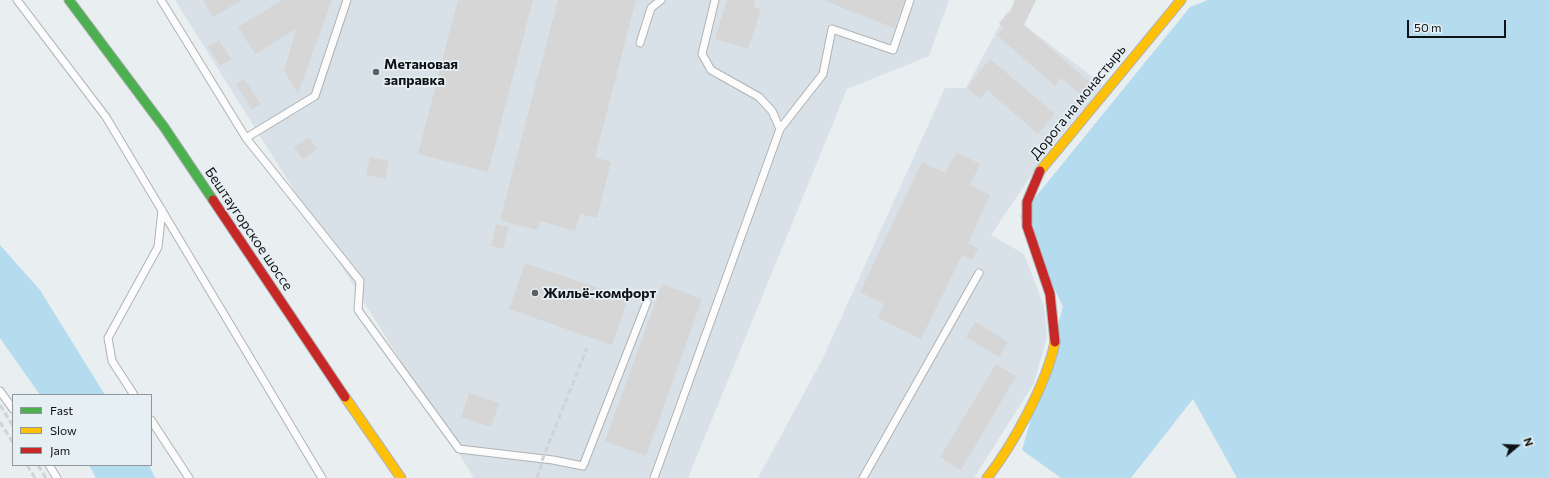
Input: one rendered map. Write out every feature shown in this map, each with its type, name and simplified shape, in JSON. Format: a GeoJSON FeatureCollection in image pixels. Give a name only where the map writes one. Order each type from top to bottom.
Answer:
{"type":"FeatureCollection","features":[{"type":"Feature","properties":{"kind":"main road","name":"Бештаугорское шоссе"},"geometry":{"type":"LineString","coordinates":[[69,0],[164,127],[330,376],[401,478]]}},
{"type":"Feature","properties":{"kind":"main road","name":"Дорога на монастырь"},"geometry":{"type":"LineString","coordinates":[[987,478],[998,464],[1022,423],[1051,361],[1055,340],[1050,294],[1027,226],[1028,202],[1041,168],[1181,0]]}},
{"type":"Feature","properties":{"kind":"lane"},"geometry":{"type":"LineString","coordinates":[[17,0],[106,117],[322,478]]}},
{"type":"Feature","properties":{"kind":"lane"},"geometry":{"type":"LineString","coordinates":[[161,0],[246,138],[360,282],[358,310],[459,448],[553,460],[583,466],[647,302]]}},
{"type":"Feature","properties":{"kind":"lane"},"geometry":{"type":"LineString","coordinates":[[246,138],[315,96],[347,0]]}},
{"type":"Feature","properties":{"kind":"lane"},"geometry":{"type":"LineString","coordinates":[[640,43],[651,8],[661,0]]}},
{"type":"Feature","properties":{"kind":"lane"},"geometry":{"type":"LineString","coordinates":[[715,0],[702,54],[711,70],[759,97],[772,111],[780,128]]}},
{"type":"Feature","properties":{"kind":"lane"},"geometry":{"type":"LineString","coordinates":[[654,478],[780,128],[823,74],[832,29],[893,50],[910,0]]}},
{"type":"Feature","properties":{"kind":"lane"},"geometry":{"type":"LineString","coordinates":[[133,394],[112,361],[108,338],[158,247],[162,210]]}},
{"type":"Feature","properties":{"kind":"lane"},"geometry":{"type":"LineString","coordinates":[[864,478],[979,273]]}},
{"type":"Feature","properties":{"kind":"lane"},"geometry":{"type":"LineString","coordinates":[[0,391],[12,408]]}},
{"type":"Feature","properties":{"kind":"lane"},"geometry":{"type":"LineString","coordinates":[[152,422],[189,478]]}},
{"type":"Feature","properties":{"kind":"lane"},"geometry":{"type":"LineString","coordinates":[[50,466],[57,478]]}},
{"type":"Feature","properties":{"kind":"shaded area"},"geometry":{"type":"Polygon","coordinates":[[[175,0],[949,0],[929,56],[847,89],[688,478],[474,478],[175,0]]]}},
{"type":"Feature","properties":{"kind":"shaded area"},"geometry":{"type":"Polygon","coordinates":[[[1208,0],[1549,0],[1549,478],[1237,478],[1193,399],[1131,478],[1061,478],[1022,450],[1063,307],[1020,216],[1190,7],[1208,0]]]}},
{"type":"Feature","properties":{"kind":"shaded area"},"geometry":{"type":"Polygon","coordinates":[[[1007,12],[1103,85],[1049,149],[991,235],[1024,254],[1044,306],[1047,336],[1034,383],[974,478],[758,478],[823,358],[945,88],[966,88],[1007,12]]]}},
{"type":"Feature","properties":{"kind":"shaded area"},"geometry":{"type":"Polygon","coordinates":[[[0,245],[40,290],[104,394],[39,394],[0,338],[0,245]]]}},
{"type":"Feature","properties":{"kind":"shaded area"},"geometry":{"type":"Polygon","coordinates":[[[90,466],[149,466],[155,478],[96,478],[90,466]]]}},
{"type":"Feature","properties":{"kind":"building"},"geometry":{"type":"Polygon","coordinates":[[[203,0],[242,0],[213,17],[203,0]]]}},
{"type":"Feature","properties":{"kind":"building"},"geometry":{"type":"Polygon","coordinates":[[[282,0],[332,0],[298,93],[284,71],[296,29],[255,54],[238,27],[282,0]]]}},
{"type":"Feature","properties":{"kind":"building"},"geometry":{"type":"Polygon","coordinates":[[[458,0],[533,0],[488,172],[418,154],[458,0]]]}},
{"type":"Feature","properties":{"kind":"building"},"geometry":{"type":"Polygon","coordinates":[[[558,0],[636,0],[595,157],[611,162],[597,218],[580,214],[575,231],[540,221],[537,230],[500,220],[558,0]]]}},
{"type":"Feature","properties":{"kind":"building"},"geometry":{"type":"Polygon","coordinates":[[[727,0],[755,0],[753,7],[761,9],[748,49],[715,39],[727,0]]]}},
{"type":"Feature","properties":{"kind":"building"},"geometry":{"type":"Polygon","coordinates":[[[823,0],[905,0],[894,28],[823,0]]]}},
{"type":"Feature","properties":{"kind":"building"},"geometry":{"type":"Polygon","coordinates":[[[1015,0],[1036,0],[1024,25],[1094,86],[1084,98],[1061,78],[1055,86],[997,35],[1003,28],[999,23],[1010,11],[1015,0]]]}},
{"type":"Feature","properties":{"kind":"building"},"geometry":{"type":"Polygon","coordinates":[[[219,40],[231,59],[220,66],[208,47],[219,40]]]}},
{"type":"Feature","properties":{"kind":"building"},"geometry":{"type":"Polygon","coordinates":[[[990,59],[1055,114],[1038,134],[987,90],[980,99],[967,88],[990,59]]]}},
{"type":"Feature","properties":{"kind":"building"},"geometry":{"type":"Polygon","coordinates":[[[244,79],[261,104],[252,110],[236,84],[244,79]]]}},
{"type":"Feature","properties":{"kind":"building"},"geometry":{"type":"Polygon","coordinates":[[[309,137],[317,149],[303,159],[294,147],[309,137]]]}},
{"type":"Feature","properties":{"kind":"building"},"geometry":{"type":"Polygon","coordinates":[[[956,152],[980,164],[970,185],[990,195],[968,243],[978,248],[972,260],[962,255],[921,339],[878,318],[884,304],[860,292],[922,162],[945,173],[956,152]]]}},
{"type":"Feature","properties":{"kind":"building"},"geometry":{"type":"Polygon","coordinates":[[[370,157],[389,161],[385,179],[366,175],[370,157]]]}},
{"type":"Feature","properties":{"kind":"building"},"geometry":{"type":"Polygon","coordinates":[[[496,224],[509,227],[503,249],[491,246],[496,224]]]}},
{"type":"Feature","properties":{"kind":"building"},"geometry":{"type":"Polygon","coordinates":[[[525,263],[628,298],[612,345],[509,309],[525,263]]]}},
{"type":"Feature","properties":{"kind":"building"},"geometry":{"type":"Polygon","coordinates":[[[662,284],[702,299],[646,456],[605,441],[662,284]]]}},
{"type":"Feature","properties":{"kind":"building"},"geometry":{"type":"Polygon","coordinates":[[[975,322],[1008,342],[999,357],[966,337],[975,322]]]}},
{"type":"Feature","properties":{"kind":"building"},"geometry":{"type":"Polygon","coordinates":[[[996,364],[1016,376],[961,470],[940,457],[996,364]]]}},
{"type":"Feature","properties":{"kind":"building"},"geometry":{"type":"Polygon","coordinates":[[[469,393],[499,403],[491,427],[461,417],[469,393]]]}},
{"type":"Feature","properties":{"kind":"railway"},"geometry":{"type":"LineString","coordinates":[[537,478],[543,458],[587,348]]}},
{"type":"Feature","properties":{"kind":"railway"},"geometry":{"type":"LineString","coordinates":[[0,405],[12,424]]}},
{"type":"Feature","properties":{"kind":"railway"},"geometry":{"type":"LineString","coordinates":[[0,422],[12,441]]}},
{"type":"Feature","properties":{"kind":"railway"},"geometry":{"type":"LineString","coordinates":[[28,466],[35,478]]}},
{"type":"Feature","properties":{"kind":"railway"},"geometry":{"type":"LineString","coordinates":[[39,466],[46,478]]}},
{"type":"Feature","properties":{"kind":"traffic: fast"},"geometry":{"type":"LineString","coordinates":[[69,0],[164,127],[213,200]]}},
{"type":"Feature","properties":{"kind":"traffic: slow"},"geometry":{"type":"LineString","coordinates":[[1040,171],[1181,0]]}},
{"type":"Feature","properties":{"kind":"traffic: slow"},"geometry":{"type":"LineString","coordinates":[[987,478],[1007,449],[1028,413],[1045,376],[1055,342]]}},
{"type":"Feature","properties":{"kind":"traffic: slow"},"geometry":{"type":"LineString","coordinates":[[345,397],[401,478]]}},
{"type":"Feature","properties":{"kind":"traffic: jam"},"geometry":{"type":"LineString","coordinates":[[1040,171],[1027,202],[1027,226],[1050,294],[1055,342]]}},
{"type":"Feature","properties":{"kind":"traffic: jam"},"geometry":{"type":"LineString","coordinates":[[213,200],[345,397]]}},
{"type":"Feature","properties":{"kind":"place","name":"Метановая заправка"},"geometry":{"type":"Point","coordinates":[376,72]}},
{"type":"Feature","properties":{"kind":"place","name":"Жильё-комфорт"},"geometry":{"type":"Point","coordinates":[535,293]}}]}
